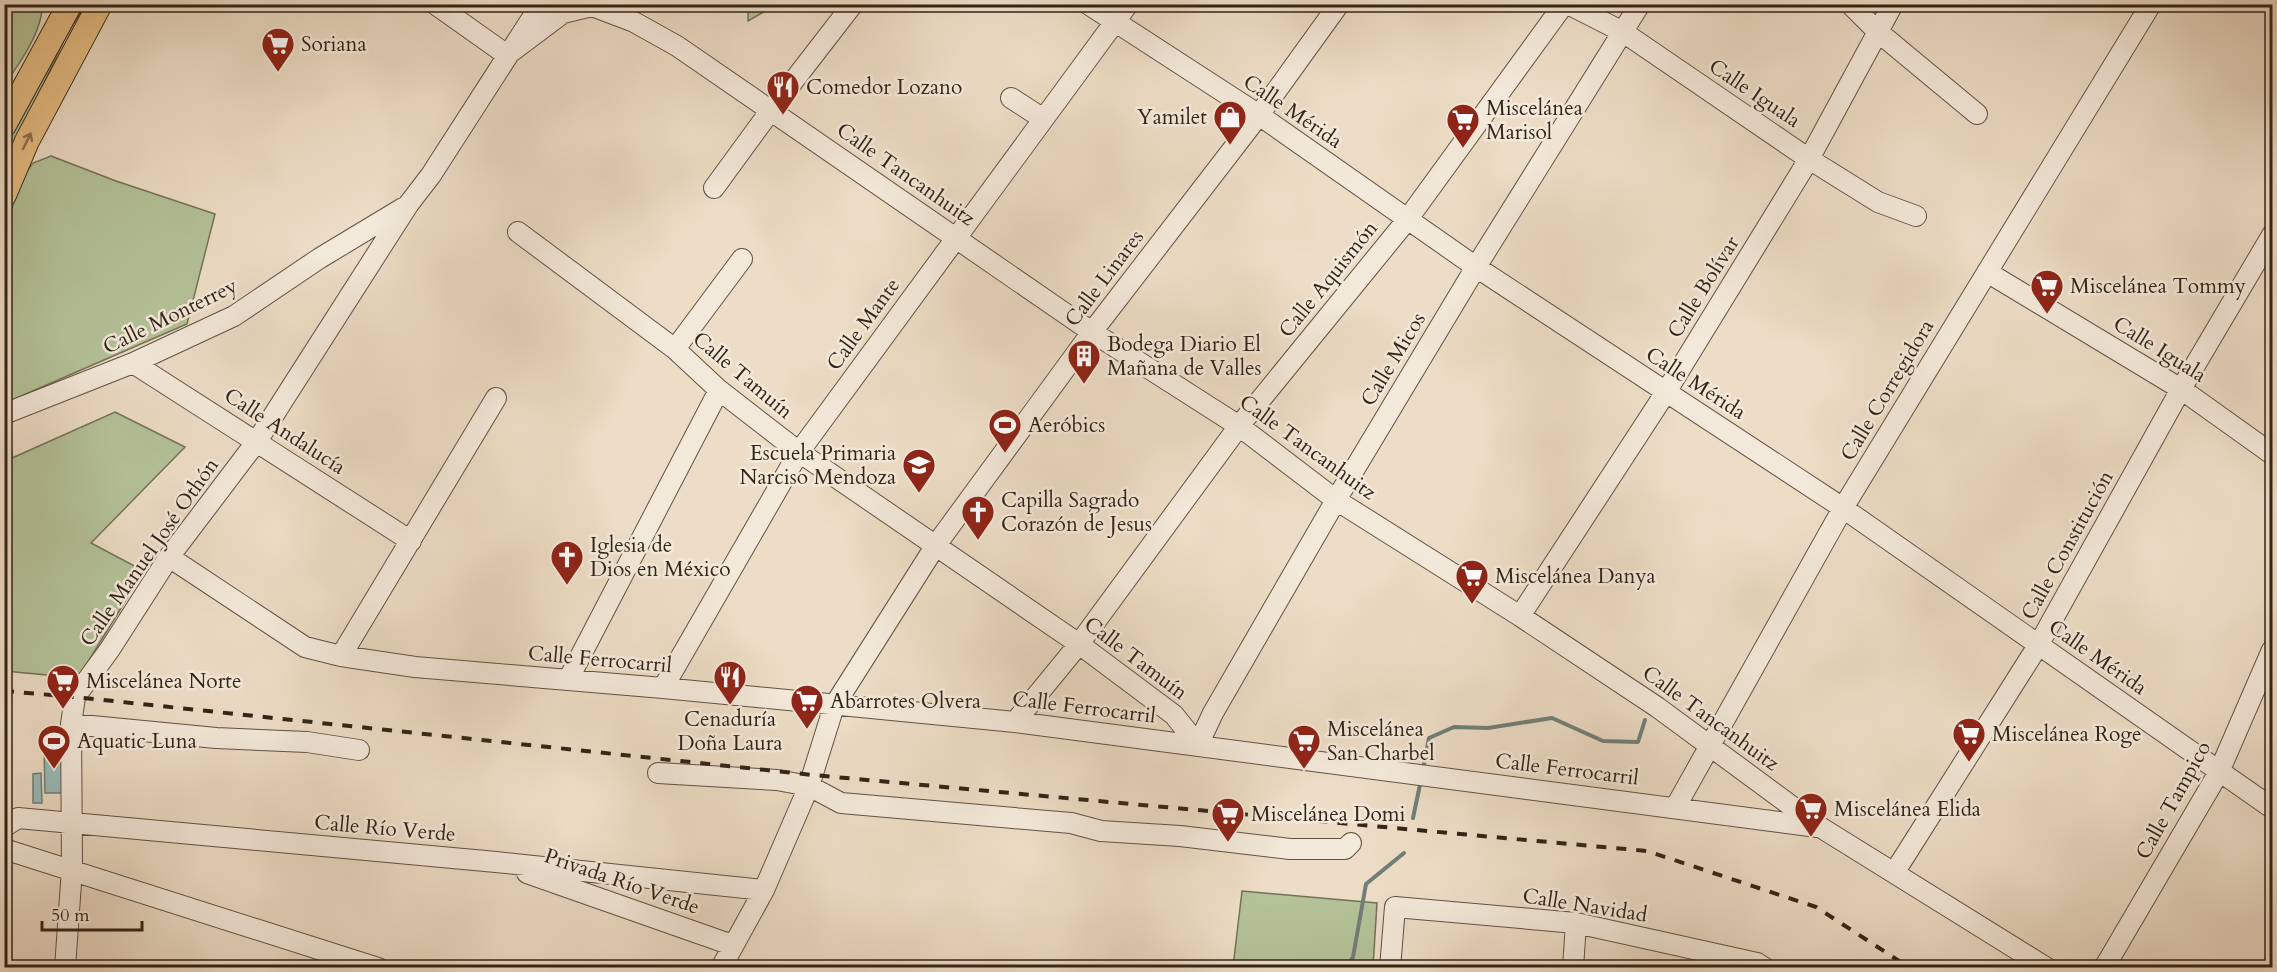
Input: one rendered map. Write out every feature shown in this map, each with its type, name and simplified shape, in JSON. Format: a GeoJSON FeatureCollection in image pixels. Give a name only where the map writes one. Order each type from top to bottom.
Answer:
{"type":"FeatureCollection","features":[{"type":"Feature","properties":{"kind":"main road"},"geometry":{"type":"LineString","coordinates":[[46,45],[54,4]]}},
{"type":"Feature","properties":{"kind":"main road"},"geometry":{"type":"LineString","coordinates":[[4,125],[70,4]]}},
{"type":"Feature","properties":{"kind":"main road"},"geometry":{"type":"LineString","coordinates":[[4,195],[27,141],[100,4]]}},
{"type":"Feature","properties":{"kind":"street"},"geometry":{"type":"LineString","coordinates":[[435,4],[507,55]]}},
{"type":"Feature","properties":{"kind":"street","name":"Calle Manuel José Othón"},"geometry":{"type":"LineString","coordinates":[[65,968],[72,869],[71,724],[75,696],[110,649],[169,557],[257,441],[408,205],[431,175],[541,4]]}},
{"type":"Feature","properties":{"kind":"street"},"geometry":{"type":"LineString","coordinates":[[624,4],[634,22]]}},
{"type":"Feature","properties":{"kind":"street"},"geometry":{"type":"LineString","coordinates":[[714,188],[853,4]]}},
{"type":"Feature","properties":{"kind":"street","name":"Calle Mérida"},"geometry":{"type":"LineString","coordinates":[[1088,4],[1258,115],[1476,267],[1843,508],[2272,808]]}},
{"type":"Feature","properties":{"kind":"street","name":"Calle Mante"},"geometry":{"type":"LineString","coordinates":[[663,688],[799,452],[1042,118],[1128,4]]}},
{"type":"Feature","properties":{"kind":"street","name":"Calle Linares"},"geometry":{"type":"LineString","coordinates":[[721,968],[765,890],[809,786],[834,706],[936,545],[1092,332],[1258,115],[1339,4]]}},
{"type":"Feature","properties":{"kind":"street","name":"Calle Aquismón"},"geometry":{"type":"LineString","coordinates":[[1014,722],[1079,644],[1239,426],[1407,220],[1563,4]]}},
{"type":"Feature","properties":{"kind":"street","name":"Calle Iguala"},"geometry":{"type":"LineString","coordinates":[[1568,4],[1623,32],[1809,159],[1878,202],[1916,216]]}},
{"type":"Feature","properties":{"kind":"street","name":"Calle Micos"},"geometry":{"type":"LineString","coordinates":[[1198,745],[1213,713],[1336,500],[1476,267],[1640,4]]}},
{"type":"Feature","properties":{"kind":"street"},"geometry":{"type":"LineString","coordinates":[[1850,4],[1877,31],[1977,114]]}},
{"type":"Feature","properties":{"kind":"street","name":"Calle Bolívar"},"geometry":{"type":"LineString","coordinates":[[1520,616],[1666,392],[1809,159],[1893,4]]}},
{"type":"Feature","properties":{"kind":"street","name":"Calle Corregidora"},"geometry":{"type":"LineString","coordinates":[[1675,808],[1843,508],[2151,4]]}},
{"type":"Feature","properties":{"kind":"street","name":"Calle Tancanhuitz"},"geometry":{"type":"LineString","coordinates":[[507,55],[563,13],[592,6],[634,22],[677,46],[1092,332],[1239,426],[1336,500],[1520,616],[1657,707],[1820,827],[2047,968]]}},
{"type":"Feature","properties":{"kind":"street"},"geometry":{"type":"LineString","coordinates":[[1011,98],[1042,118]]}},
{"type":"Feature","properties":{"kind":"street","name":"Calle Monterrey"},"geometry":{"type":"LineString","coordinates":[[4,414],[133,363],[234,316],[320,258],[408,205]]}},
{"type":"Feature","properties":{"kind":"street","name":"Calle Tamuín"},"geometry":{"type":"LineString","coordinates":[[518,232],[675,349],[719,390],[799,452],[1079,644],[1174,715],[1198,745]]}},
{"type":"Feature","properties":{"kind":"street","name":"Calle Constitución"},"geometry":{"type":"LineString","coordinates":[[1894,873],[2039,644],[2181,389],[2272,235]]}},
{"type":"Feature","properties":{"kind":"street"},"geometry":{"type":"LineString","coordinates":[[675,349],[742,259]]}},
{"type":"Feature","properties":{"kind":"street","name":"Calle Iguala"},"geometry":{"type":"LineString","coordinates":[[1987,272],[2181,389],[2272,454]]}},
{"type":"Feature","properties":{"kind":"street","name":"Calle Andalucía"},"geometry":{"type":"LineString","coordinates":[[133,363],[411,541]]}},
{"type":"Feature","properties":{"kind":"street"},"geometry":{"type":"LineString","coordinates":[[568,680],[719,390]]}},
{"type":"Feature","properties":{"kind":"street"},"geometry":{"type":"LineString","coordinates":[[341,656],[496,398]]}},
{"type":"Feature","properties":{"kind":"street","name":"Calle Ferrocarril"},"geometry":{"type":"LineString","coordinates":[[169,557],[305,647],[341,656],[415,668],[663,688],[1014,722],[1820,827]]}},
{"type":"Feature","properties":{"kind":"street","name":"Calle Tampico"},"geometry":{"type":"LineString","coordinates":[[2104,968],[2219,772],[2272,650]]}},
{"type":"Feature","properties":{"kind":"street"},"geometry":{"type":"LineString","coordinates":[[71,724],[216,738],[307,742],[359,750]]}},
{"type":"Feature","properties":{"kind":"street"},"geometry":{"type":"LineString","coordinates":[[658,773],[766,779],[809,786],[841,803],[1071,824],[1101,831],[1180,836],[1290,849],[1345,849],[1351,843]]}},
{"type":"Feature","properties":{"kind":"street","name":"Calle Río Verde"},"geometry":{"type":"LineString","coordinates":[[4,827],[18,818],[496,862],[765,890]]}},
{"type":"Feature","properties":{"kind":"street"},"geometry":{"type":"LineString","coordinates":[[4,849],[378,968]]}},
{"type":"Feature","properties":{"kind":"street","name":"Privada Río Verde"},"geometry":{"type":"LineString","coordinates":[[496,862],[732,945]]}},
{"type":"Feature","properties":{"kind":"street","name":"Calle Navidad"},"geometry":{"type":"LineString","coordinates":[[1390,968],[1395,907],[1576,923],[1759,966]]}},
{"type":"Feature","properties":{"kind":"street"},"geometry":{"type":"LineString","coordinates":[[1573,968],[1576,923]]}},
{"type":"Feature","properties":{"kind":"green space"},"geometry":{"type":"Polygon","coordinates":[[[5,4],[42,5],[35,35],[5,84],[5,4]]]}},
{"type":"Feature","properties":{"kind":"green space"},"geometry":{"type":"Polygon","coordinates":[[[748,4],[776,4],[776,5],[748,21],[748,4]]]}},
{"type":"Feature","properties":{"kind":"green space"},"geometry":{"type":"Polygon","coordinates":[[[85,5],[66,36],[5,166],[5,143],[43,66],[85,5]]]}},
{"type":"Feature","properties":{"kind":"green space"},"geometry":{"type":"Polygon","coordinates":[[[51,156],[116,181],[215,214],[187,324],[5,403],[4,234],[21,179],[33,163],[51,156]]]}},
{"type":"Feature","properties":{"kind":"green space"},"geometry":{"type":"Polygon","coordinates":[[[115,412],[185,447],[91,543],[144,571],[78,678],[5,671],[4,427],[10,424],[12,458],[115,412]]]}},
{"type":"Feature","properties":{"kind":"green space"},"geometry":{"type":"Polygon","coordinates":[[[1242,891],[1377,903],[1373,967],[1233,967],[1242,891]]]}},
{"type":"Feature","properties":{"kind":"water","name":"Aquatic Luna"},"geometry":{"type":"Polygon","coordinates":[[[44,747],[62,747],[63,793],[45,793],[44,747]]]}},
{"type":"Feature","properties":{"kind":"water"},"geometry":{"type":"Polygon","coordinates":[[[41,773],[42,803],[33,803],[33,774],[41,773]]]}},
{"type":"Feature","properties":{"kind":"waterway"},"geometry":{"type":"LineString","coordinates":[[1423,769],[1429,738],[1454,727],[1488,728],[1552,718],[1603,741],[1638,742],[1645,720]]}},
{"type":"Feature","properties":{"kind":"waterway"},"geometry":{"type":"LineString","coordinates":[[1413,818],[1421,780]]}},
{"type":"Feature","properties":{"kind":"waterway"},"geometry":{"type":"LineString","coordinates":[[1346,968],[1353,957],[1366,884],[1404,853]]}},
{"type":"Feature","properties":{"kind":"railway"},"geometry":{"type":"LineString","coordinates":[[4,691],[813,775],[1647,851],[1816,907],[1910,968]]}},
{"type":"Feature","properties":{"kind":"place","name":"Soriana"},"geometry":{"type":"Point","coordinates":[278,73]}},
{"type":"Feature","properties":{"kind":"place","name":"Comedor Lozano"},"geometry":{"type":"Point","coordinates":[783,116]}},
{"type":"Feature","properties":{"kind":"place","name":"Yamilet"},"geometry":{"type":"Point","coordinates":[1230,146]}},
{"type":"Feature","properties":{"kind":"place","name":"Miscelánea Marisol"},"geometry":{"type":"Point","coordinates":[1463,149]}},
{"type":"Feature","properties":{"kind":"place","name":"Miscelánea Tommy"},"geometry":{"type":"Point","coordinates":[2047,315]}},
{"type":"Feature","properties":{"kind":"place","name":"Bodega Diario El Mañana de Valles"},"geometry":{"type":"Point","coordinates":[1084,385]}},
{"type":"Feature","properties":{"kind":"place","name":"Aeróbics"},"geometry":{"type":"Point","coordinates":[1005,454]}},
{"type":"Feature","properties":{"kind":"place","name":"Escuela Primaria Narciso Mendoza"},"geometry":{"type":"Point","coordinates":[919,494]}},
{"type":"Feature","properties":{"kind":"place","name":"Capilla Sagrado Corazón de Jesus"},"geometry":{"type":"Point","coordinates":[978,541]}},
{"type":"Feature","properties":{"kind":"place","name":"Iglesia de Dios en México"},"geometry":{"type":"Point","coordinates":[567,586]}},
{"type":"Feature","properties":{"kind":"place","name":"Miscelánea Danya"},"geometry":{"type":"Point","coordinates":[1472,605]}},
{"type":"Feature","properties":{"kind":"place","name":"Cenaduría Doña Laura"},"geometry":{"type":"Point","coordinates":[730,706]}},
{"type":"Feature","properties":{"kind":"place","name":"Miscelánea Norte"},"geometry":{"type":"Point","coordinates":[63,710]}},
{"type":"Feature","properties":{"kind":"place","name":"Abarrotes Olvera"},"geometry":{"type":"Point","coordinates":[807,730]}},
{"type":"Feature","properties":{"kind":"place","name":"Miscelánea Roge"},"geometry":{"type":"Point","coordinates":[1969,763]}},
{"type":"Feature","properties":{"kind":"place","name":"Aquatic Luna"},"geometry":{"type":"Point","coordinates":[54,770]}},
{"type":"Feature","properties":{"kind":"place","name":"Miscelánea San Charbel"},"geometry":{"type":"Point","coordinates":[1304,770]}},
{"type":"Feature","properties":{"kind":"place","name":"Miscelánea Elida"},"geometry":{"type":"Point","coordinates":[1811,838]}},
{"type":"Feature","properties":{"kind":"place","name":"Miscelánea Domi"},"geometry":{"type":"Point","coordinates":[1228,843]}}]}
